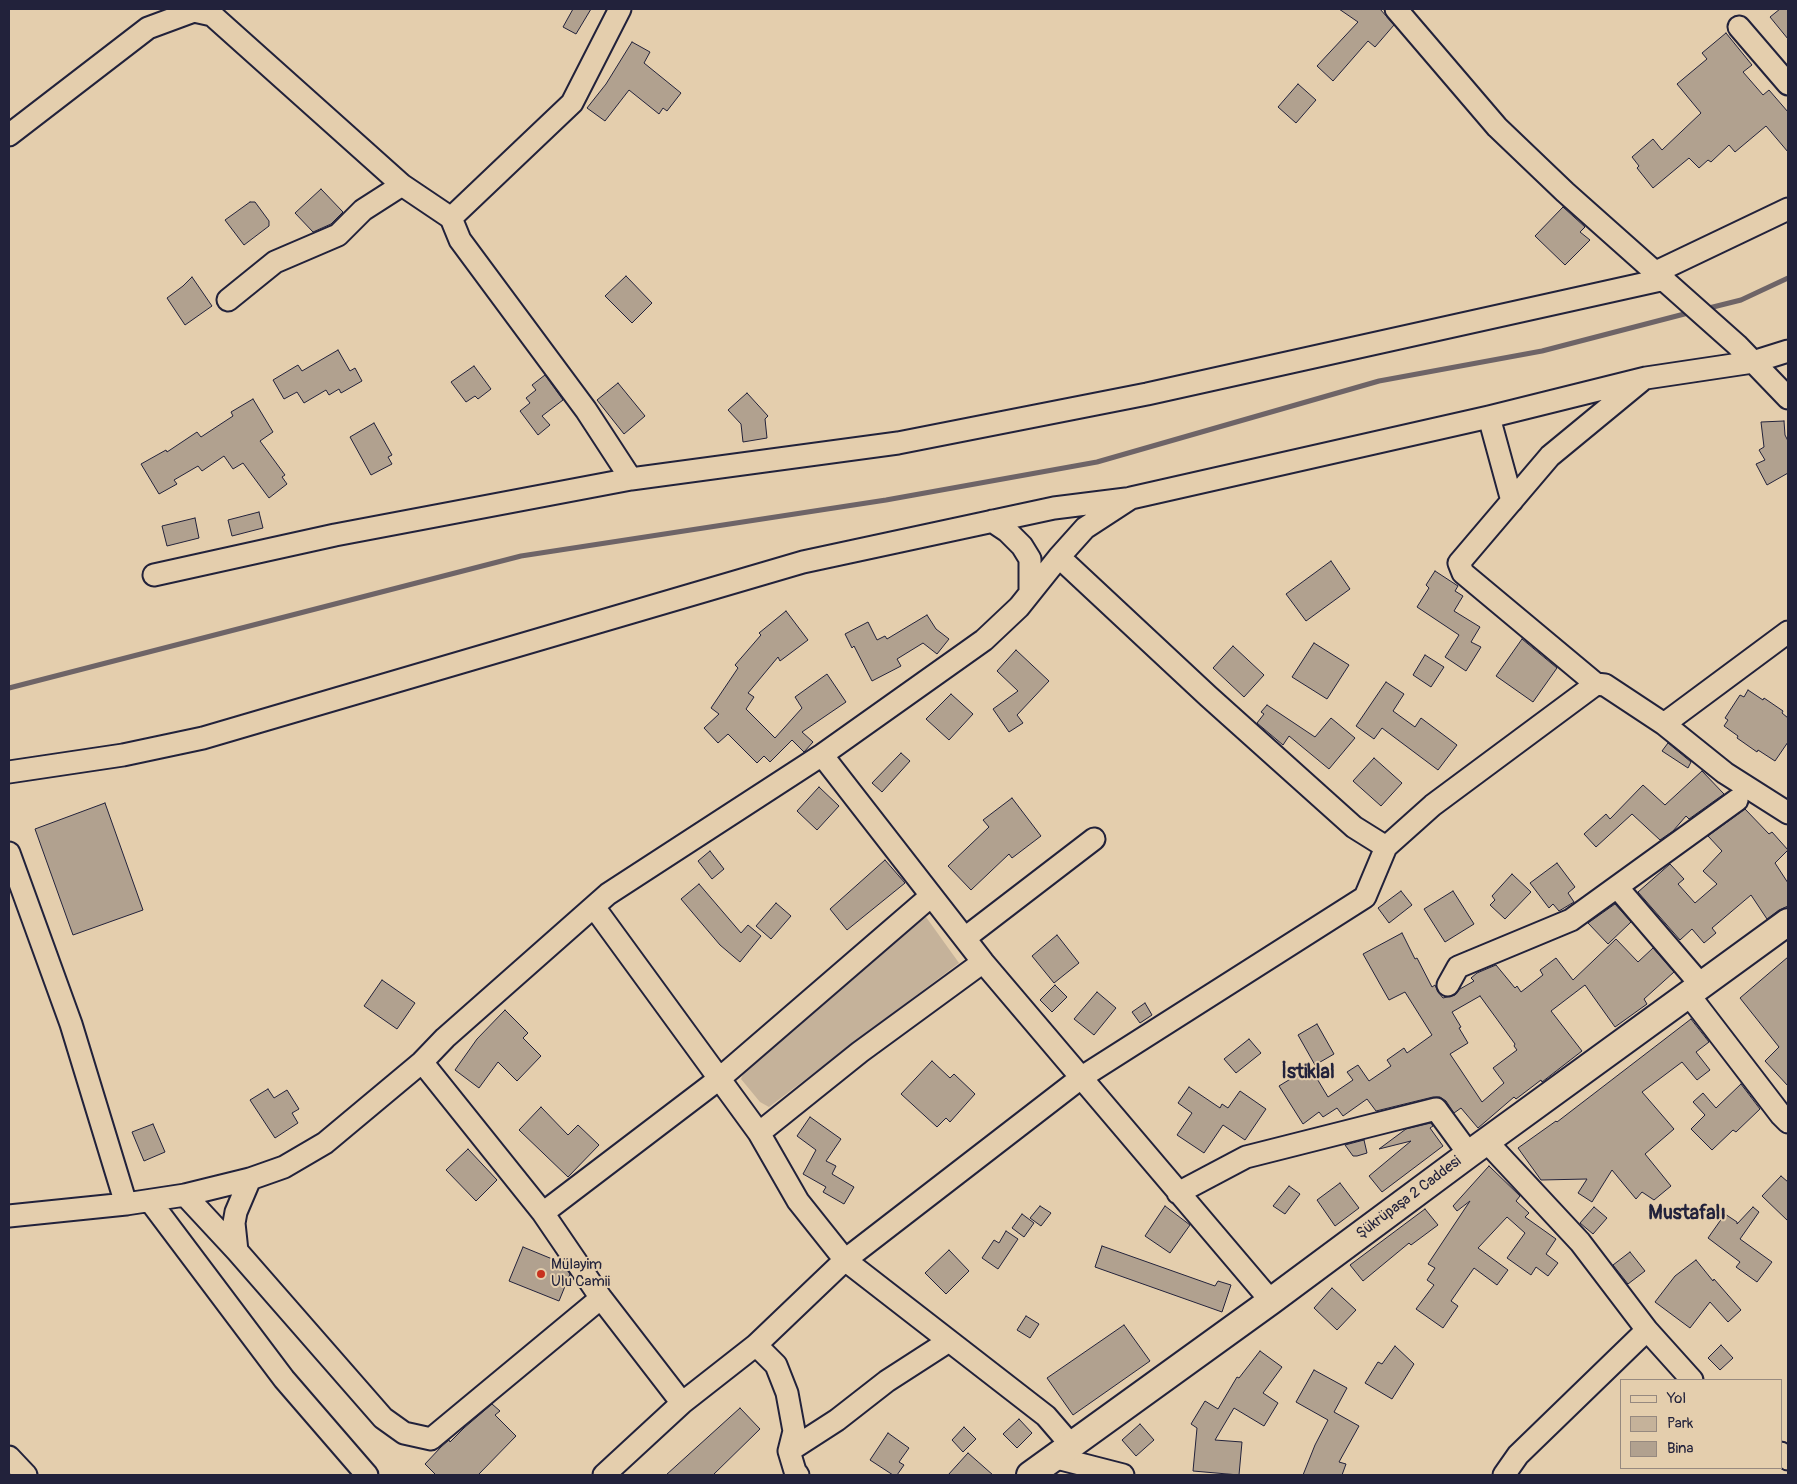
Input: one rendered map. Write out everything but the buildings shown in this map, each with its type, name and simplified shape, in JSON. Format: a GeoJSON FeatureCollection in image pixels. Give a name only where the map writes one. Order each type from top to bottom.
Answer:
{"type":"FeatureCollection","features":[{"type":"Feature","properties":{"kind":"main road","name":"Şükrüpaşa 2 Caddesi"},"geometry":{"type":"LineString","coordinates":[[1030,1475],[1788,922]]}},
{"type":"Feature","properties":{"kind":"street"},"geometry":{"type":"LineString","coordinates":[[451,218],[572,102],[620,9]]}},
{"type":"Feature","properties":{"kind":"street"},"geometry":{"type":"LineString","coordinates":[[1396,9],[1497,127],[1565,192],[1737,345],[1788,398]]}},
{"type":"Feature","properties":{"kind":"street"},"geometry":{"type":"LineString","coordinates":[[9,135],[148,28],[194,11],[212,14],[402,185],[451,218],[460,240],[586,410],[631,479]]}},
{"type":"Feature","properties":{"kind":"street"},"geometry":{"type":"LineString","coordinates":[[1739,27],[1788,84]]}},
{"type":"Feature","properties":{"kind":"street"},"geometry":{"type":"LineString","coordinates":[[228,300],[275,262],[338,235],[363,210],[402,185]]}},
{"type":"Feature","properties":{"kind":"street"},"geometry":{"type":"LineString","coordinates":[[154,574],[335,535],[631,479],[898,443],[1172,389],[1666,280],[1788,209]]}},
{"type":"Feature","properties":{"kind":"street"},"geometry":{"type":"LineString","coordinates":[[9,772],[123,755],[203,738],[803,562],[1054,508],[1131,498],[1646,378],[1754,362],[1788,351]]}},
{"type":"Feature","properties":{"kind":"street"},"geometry":{"type":"LineString","coordinates":[[1646,378],[1550,456],[1459,563],[1463,573],[1596,684],[1605,685],[1664,724],[1725,773],[1788,813]]}},
{"type":"Feature","properties":{"kind":"street"},"geometry":{"type":"LineString","coordinates":[[1489,416],[1512,501]]}},
{"type":"Feature","properties":{"kind":"street"},"geometry":{"type":"LineString","coordinates":[[9,1216],[126,1204],[185,1195],[250,1179],[284,1167],[325,1143],[422,1062],[445,1038],[608,894],[822,755],[984,640],[1019,607],[1085,528],[1131,498]]}},
{"type":"Feature","properties":{"kind":"street"},"geometry":{"type":"LineString","coordinates":[[992,521],[1007,531],[1022,546],[1030,559],[1030,593]]}},
{"type":"Feature","properties":{"kind":"street"},"geometry":{"type":"LineString","coordinates":[[1059,557],[1208,696],[1354,827],[1386,847]]}},
{"type":"Feature","properties":{"kind":"street"},"geometry":{"type":"LineString","coordinates":[[1664,724],[1788,632]]}},
{"type":"Feature","properties":{"kind":"street"},"geometry":{"type":"LineString","coordinates":[[604,1475],[682,1403],[756,1345],[845,1260],[1082,1077],[1365,897],[1386,847],[1433,805],[1596,684]]}},
{"type":"Feature","properties":{"kind":"street"},"geometry":{"type":"LineString","coordinates":[[822,755],[983,962],[1271,1301]]}},
{"type":"Feature","properties":{"kind":"street"},"geometry":{"type":"LineString","coordinates":[[1448,985],[1458,967],[1571,920],[1737,800]]}},
{"type":"Feature","properties":{"kind":"street"},"geometry":{"type":"LineString","coordinates":[[964,938],[1094,839]]}},
{"type":"Feature","properties":{"kind":"street"},"geometry":{"type":"LineString","coordinates":[[9,853],[71,1024],[126,1204]]}},
{"type":"Feature","properties":{"kind":"street"},"geometry":{"type":"LineString","coordinates":[[1617,888],[1695,990],[1781,1115],[1788,1122]]}},
{"type":"Feature","properties":{"kind":"street"},"geometry":{"type":"LineString","coordinates":[[543,1214],[719,1079],[931,896]]}},
{"type":"Feature","properties":{"kind":"street"},"geometry":{"type":"LineString","coordinates":[[594,907],[759,1133],[798,1201],[845,1260],[1046,1416],[1062,1451],[1123,1475]]}},
{"type":"Feature","properties":{"kind":"street"},"geometry":{"type":"LineString","coordinates":[[759,1133],[860,1052],[983,962]]}},
{"type":"Feature","properties":{"kind":"street"},"geometry":{"type":"LineString","coordinates":[[422,1062],[543,1214],[601,1298],[682,1403]]}},
{"type":"Feature","properties":{"kind":"street"},"geometry":{"type":"LineString","coordinates":[[1178,1193],[1246,1157],[1436,1109],[1580,1242],[1647,1330],[1691,1379]]}},
{"type":"Feature","properties":{"kind":"street"},"geometry":{"type":"LineString","coordinates":[[237,1251],[234,1224],[236,1212],[250,1179]]}},
{"type":"Feature","properties":{"kind":"street"},"geometry":{"type":"LineString","coordinates":[[185,1195],[237,1251],[383,1418],[404,1433],[431,1439],[601,1298]]}},
{"type":"Feature","properties":{"kind":"street"},"geometry":{"type":"LineString","coordinates":[[150,1200],[284,1379],[366,1475]]}},
{"type":"Feature","properties":{"kind":"street"},"geometry":{"type":"LineString","coordinates":[[1504,1475],[1518,1455],[1647,1330]]}},
{"type":"Feature","properties":{"kind":"street"},"geometry":{"type":"LineString","coordinates":[[789,1451],[837,1420],[887,1381],[949,1340]]}},
{"type":"Feature","properties":{"kind":"street"},"geometry":{"type":"LineString","coordinates":[[756,1345],[776,1365],[787,1393],[794,1431],[789,1451],[798,1475]]}},
{"type":"Feature","properties":{"kind":"street"},"geometry":{"type":"LineString","coordinates":[[9,1457],[26,1475]]}},
{"type":"Feature","properties":{"kind":"green space"},"geometry":{"type":"Polygon","coordinates":[[[926,917],[959,963],[769,1107],[760,1102],[741,1079],[746,1068],[916,919],[926,917]]]}},
{"type":"Feature","properties":{"kind":"waterway"},"geometry":{"type":"LineString","coordinates":[[1705,309],[1741,300],[1788,278]]}},
{"type":"Feature","properties":{"kind":"waterway"},"geometry":{"type":"LineString","coordinates":[[9,688],[521,556],[886,500],[1097,462],[1379,381],[1542,351],[1692,312]]}},
{"type":"Feature","properties":{"kind":"place","name":"Mülayim Ulu Camii"},"geometry":{"type":"Point","coordinates":[541,1274]}},
{"type":"Feature","properties":{"kind":"district","name":"İstiklal"},"geometry":{"type":"Point","coordinates":[1308,1073]}},
{"type":"Feature","properties":{"kind":"district","name":"Mustafalı"},"geometry":{"type":"Point","coordinates":[1687,1214]}}]}
